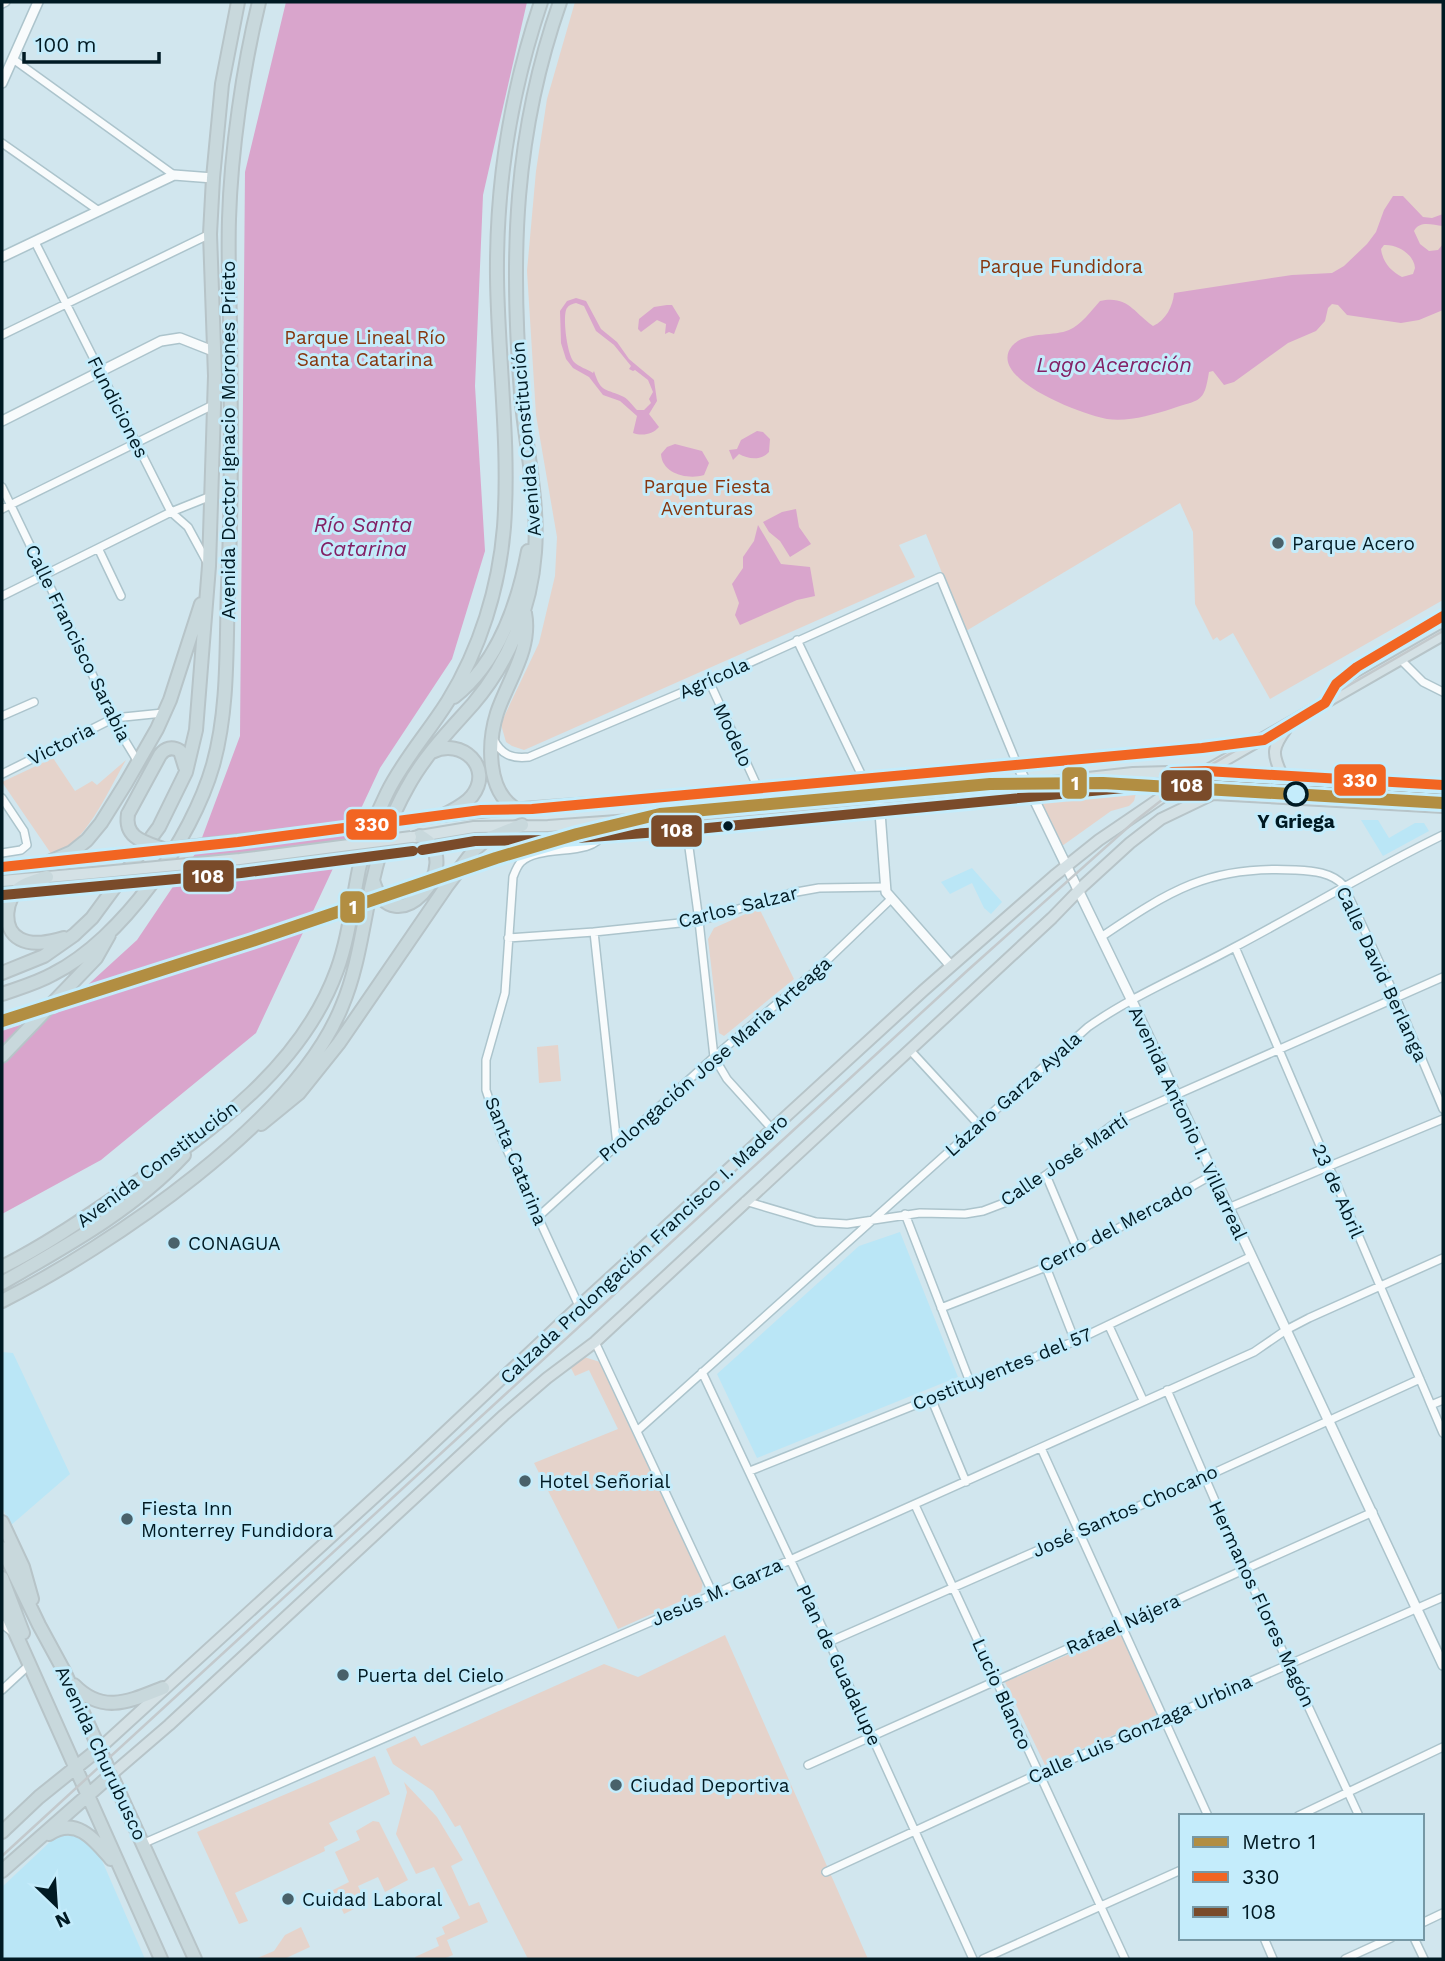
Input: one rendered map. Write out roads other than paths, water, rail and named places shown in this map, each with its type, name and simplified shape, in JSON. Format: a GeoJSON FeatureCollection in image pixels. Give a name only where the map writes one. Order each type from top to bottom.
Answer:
{"type":"FeatureCollection","features":[{"type":"Feature","properties":{"kind":"highway","name":"Avenida Doctor Ignacio Morones Prieto"},"geometry":{"type":"LineString","coordinates":[[2,973],[44,956],[74,935],[92,918],[159,827],[186,772],[196,730],[209,566],[214,405],[210,234],[213,178],[222,84],[238,2]]}},
{"type":"Feature","properties":{"kind":"highway","name":"Avenida Doctor Ignacio Morones Prieto"},"geometry":{"type":"LineString","coordinates":[[2,994],[53,975],[113,929],[162,868],[185,832],[207,783],[221,728],[232,509],[229,218],[235,141],[259,2]]}},
{"type":"Feature","properties":{"kind":"highway","name":"Avenida Constitución"},"geometry":{"type":"LineString","coordinates":[[2,1267],[62,1234],[205,1132],[269,1078],[296,1046],[312,1022],[337,969],[362,859],[380,806],[400,769],[447,702],[482,631],[502,546],[504,472],[497,282],[498,219],[510,116],[541,2]]}},
{"type":"Feature","properties":{"kind":"highway","name":"Avenida Constitución"},"geometry":{"type":"LineString","coordinates":[[2,1301],[108,1239],[174,1191],[242,1134],[296,1080],[333,1026],[348,990],[373,880],[396,807],[429,754],[496,672],[514,638],[525,610],[535,550],[534,498],[517,345],[514,264],[517,205],[527,126],[560,2]]}},
{"type":"Feature","properties":{"kind":"highway"},"geometry":{"type":"LineString","coordinates":[[211,265],[220,244],[231,196]]}},
{"type":"Feature","properties":{"kind":"highway"},"geometry":{"type":"LineString","coordinates":[[447,702],[472,682],[505,627],[526,564],[534,498]]}},
{"type":"Feature","properties":{"kind":"highway"},"geometry":{"type":"LineString","coordinates":[[51,861],[72,852],[94,831],[138,762],[178,678],[206,587]]}},
{"type":"Feature","properties":{"kind":"highway"},"geometry":{"type":"LineString","coordinates":[[516,808],[506,801],[495,784],[493,738],[497,713],[525,643],[525,610]]}},
{"type":"Feature","properties":{"kind":"highway"},"geometry":{"type":"LineString","coordinates":[[429,754],[441,748],[458,749],[469,755],[478,770],[477,788],[471,798],[444,815]]}},
{"type":"Feature","properties":{"kind":"highway"},"geometry":{"type":"LineString","coordinates":[[163,849],[135,838],[127,826],[128,814],[165,749],[180,751],[186,772]]}},
{"type":"Feature","properties":{"kind":"highway"},"geometry":{"type":"LineString","coordinates":[[242,1134],[276,1114],[313,1077],[474,850],[494,835],[522,825]]}},
{"type":"Feature","properties":{"kind":"highway"},"geometry":{"type":"LineString","coordinates":[[373,880],[379,897],[392,906],[404,905],[423,893],[432,881],[436,859],[432,846],[416,837]]}},
{"type":"Feature","properties":{"kind":"highway"},"geometry":{"type":"LineString","coordinates":[[47,877],[22,886],[11,897],[7,911],[12,931],[20,939],[33,943],[55,941],[74,935]]}},
{"type":"Feature","properties":{"kind":"highway"},"geometry":{"type":"LineString","coordinates":[[2,1056],[96,958],[113,929]]}},
{"type":"Feature","properties":{"kind":"highway"},"geometry":{"type":"LineString","coordinates":[[2,1283],[59,1250],[147,1192],[205,1132]]}},
{"type":"Feature","properties":{"kind":"highway"},"geometry":{"type":"LineString","coordinates":[[2,1522],[26,1574],[36,1620]]}},
{"type":"Feature","properties":{"kind":"highway","name":"Avenida Churubusco"},"geometry":{"type":"LineString","coordinates":[[2,1548],[64,1671],[195,1959]]}},
{"type":"Feature","properties":{"kind":"highway"},"geometry":{"type":"LineString","coordinates":[[2,1578],[23,1630],[27,1659]]}},
{"type":"Feature","properties":{"kind":"highway","name":"Avenida Churubusco"},"geometry":{"type":"LineString","coordinates":[[2,1603],[161,1959]]}},
{"type":"Feature","properties":{"kind":"highway"},"geometry":{"type":"LineString","coordinates":[[64,1671],[83,1694],[104,1703],[126,1701],[163,1688]]}},
{"type":"Feature","properties":{"kind":"highway"},"geometry":{"type":"LineString","coordinates":[[2,1832],[100,1748]]}},
{"type":"Feature","properties":{"kind":"highway"},"geometry":{"type":"LineString","coordinates":[[2,1871],[112,1774]]}},
{"type":"Feature","properties":{"kind":"highway"},"geometry":{"type":"LineString","coordinates":[[25,1850],[55,1830],[69,1826],[83,1830],[122,1873]]}},
{"type":"Feature","properties":{"kind":"main road","name":"Calzada Prolongación Francisco I. Madero"},"geometry":{"type":"LineString","coordinates":[[100,1748],[473,1407],[579,1306],[951,967],[1065,867],[1099,840],[1171,791],[1443,635]]}},
{"type":"Feature","properties":{"kind":"main road"},"geometry":{"type":"LineString","coordinates":[[1282,775],[1274,758],[1274,751],[1290,724]]}},
{"type":"Feature","properties":{"kind":"main road"},"geometry":{"type":"LineString","coordinates":[[2,867],[444,815],[682,796],[1264,740]]}},
{"type":"Feature","properties":{"kind":"main road"},"geometry":{"type":"LineString","coordinates":[[2,881],[240,859],[474,827],[599,823],[686,816],[1027,785],[1133,772],[1206,771],[1443,785]]}},
{"type":"Feature","properties":{"kind":"main road","name":"Calzada Prolongación Francisco I. Madero"},"geometry":{"type":"LineString","coordinates":[[112,1774],[169,1725],[504,1415],[595,1342],[1130,843],[1161,819],[1213,794],[1443,807]]}},
{"type":"Feature","properties":{"kind":"street"},"geometry":{"type":"LineString","coordinates":[[2,81],[38,2]]}},
{"type":"Feature","properties":{"kind":"street"},"geometry":{"type":"LineString","coordinates":[[13,59],[174,175]]}},
{"type":"Feature","properties":{"kind":"street"},"geometry":{"type":"LineString","coordinates":[[2,143],[99,211]]}},
{"type":"Feature","properties":{"kind":"street"},"geometry":{"type":"LineString","coordinates":[[2,257],[174,175],[213,178]]}},
{"type":"Feature","properties":{"kind":"street"},"geometry":{"type":"LineString","coordinates":[[2,335],[210,234]]}},
{"type":"Feature","properties":{"kind":"street","name":"Fundiciones"},"geometry":{"type":"LineString","coordinates":[[35,242],[171,512],[188,527],[209,566]]}},
{"type":"Feature","properties":{"kind":"street"},"geometry":{"type":"LineString","coordinates":[[2,421],[152,345],[170,339],[189,340],[213,351]]}},
{"type":"Feature","properties":{"kind":"street"},"geometry":{"type":"LineString","coordinates":[[2,509],[214,405]]}},
{"type":"Feature","properties":{"kind":"street","name":"Calle Francisco Sarabia"},"geometry":{"type":"LineString","coordinates":[[2,486],[138,762]]}},
{"type":"Feature","properties":{"kind":"street"},"geometry":{"type":"LineString","coordinates":[[2,596],[171,512],[211,496]]}},
{"type":"Feature","properties":{"kind":"street"},"geometry":{"type":"LineString","coordinates":[[99,550],[121,596]]}},
{"type":"Feature","properties":{"kind":"street","name":"Agrícola"},"geometry":{"type":"LineString","coordinates":[[493,738],[505,755],[516,759],[529,757],[709,681],[940,577]]}},
{"type":"Feature","properties":{"kind":"street","name":"Avenida Antonio I. Villarreal"},"geometry":{"type":"LineString","coordinates":[[940,577],[1017,764],[1132,1001],[1443,1665]]}},
{"type":"Feature","properties":{"kind":"street"},"geometry":{"type":"LineString","coordinates":[[1325,703],[1336,684],[1348,674],[1443,616]]}},
{"type":"Feature","properties":{"kind":"street"},"geometry":{"type":"LineString","coordinates":[[797,640],[863,778]]}},
{"type":"Feature","properties":{"kind":"street"},"geometry":{"type":"LineString","coordinates":[[1401,660],[1423,682],[1443,692]]}},
{"type":"Feature","properties":{"kind":"street","name":"Modelo"},"geometry":{"type":"LineString","coordinates":[[709,681],[758,788]]}},
{"type":"Feature","properties":{"kind":"street"},"geometry":{"type":"LineString","coordinates":[[2,716],[34,702]]}},
{"type":"Feature","properties":{"kind":"street","name":"Victoria"},"geometry":{"type":"LineString","coordinates":[[2,774],[114,718],[163,713]]}},
{"type":"Feature","properties":{"kind":"street"},"geometry":{"type":"LineString","coordinates":[[682,796],[714,1058],[727,1079],[773,1130]]}},
{"type":"Feature","properties":{"kind":"street"},"geometry":{"type":"LineString","coordinates":[[2,799],[24,831],[27,845],[20,850],[2,853]]}},
{"type":"Feature","properties":{"kind":"street"},"geometry":{"type":"LineString","coordinates":[[879,799],[885,887],[891,899],[951,967]]}},
{"type":"Feature","properties":{"kind":"street","name":"Santa Catarina"},"geometry":{"type":"LineString","coordinates":[[579,1306],[502,1139],[486,1090],[486,1059],[505,993],[513,877],[521,862],[535,855],[594,845],[602,835],[599,823]]}},
{"type":"Feature","properties":{"kind":"street","name":"Lázaro Garza Ayala"},"geometry":{"type":"LineString","coordinates":[[637,1431],[1098,1020],[1443,835]]}},
{"type":"Feature","properties":{"kind":"street","name":"Calle David Berlanga"},"geometry":{"type":"LineString","coordinates":[[1101,937],[1147,906],[1207,877],[1241,871],[1308,870],[1339,880],[1396,998],[1443,1109]]}},
{"type":"Feature","properties":{"kind":"street","name":"Carlos Salzar"},"geometry":{"type":"LineString","coordinates":[[508,938],[699,920],[791,893],[819,888],[885,887]]}},
{"type":"Feature","properties":{"kind":"street","name":"Prolongación Jose Maria Arteaga"},"geometry":{"type":"LineString","coordinates":[[538,1217],[714,1058],[818,969],[891,899]]}},
{"type":"Feature","properties":{"kind":"street"},"geometry":{"type":"LineString","coordinates":[[594,932],[617,1145]]}},
{"type":"Feature","properties":{"kind":"street","name":"23 de Abril"},"geometry":{"type":"LineString","coordinates":[[1235,947],[1443,1433]]}},
{"type":"Feature","properties":{"kind":"street","name":"Calle José Martí"},"geometry":{"type":"LineString","coordinates":[[745,1201],[816,1222],[847,1224],[905,1214],[983,1211],[1004,1203],[1119,1121],[1443,977]]}},
{"type":"Feature","properties":{"kind":"street"},"geometry":{"type":"LineString","coordinates":[[911,1050],[979,1125]]}},
{"type":"Feature","properties":{"kind":"street"},"geometry":{"type":"LineString","coordinates":[[1228,1208],[1443,1119]]}},
{"type":"Feature","properties":{"kind":"street"},"geometry":{"type":"LineString","coordinates":[[1046,1175],[1078,1251]]}},
{"type":"Feature","properties":{"kind":"street","name":"Cerro del Mercado"},"geometry":{"type":"LineString","coordinates":[[941,1308],[1078,1251],[1212,1175]]}},
{"type":"Feature","properties":{"kind":"street"},"geometry":{"type":"LineString","coordinates":[[905,1214],[970,1382]]}},
{"type":"Feature","properties":{"kind":"street","name":"Costituyentes del 57"},"geometry":{"type":"LineString","coordinates":[[750,1471],[1075,1341],[1250,1256]]}},
{"type":"Feature","properties":{"kind":"street","name":"Jesús M. Garza"},"geometry":{"type":"LineString","coordinates":[[142,1844],[915,1505],[1254,1352],[1286,1329],[1443,1258]]}},
{"type":"Feature","properties":{"kind":"street"},"geometry":{"type":"LineString","coordinates":[[1046,1266],[1075,1341]]}},
{"type":"Feature","properties":{"kind":"street"},"geometry":{"type":"LineString","coordinates":[[1109,1326],[1143,1401]]}},
{"type":"Feature","properties":{"kind":"street"},"geometry":{"type":"LineString","coordinates":[[595,1342],[713,1594]]}},
{"type":"Feature","properties":{"kind":"street","name":"Plan de Guadalupe"},"geometry":{"type":"LineString","coordinates":[[702,1372],[873,1737],[973,1959]]}},
{"type":"Feature","properties":{"kind":"street","name":"José Santos Chocano"},"geometry":{"type":"LineString","coordinates":[[829,1642],[1205,1477],[1420,1379]]}},
{"type":"Feature","properties":{"kind":"street","name":"Hermanos Flores Magón"},"geometry":{"type":"LineString","coordinates":[[1167,1390],[1245,1570],[1358,1814]]}},
{"type":"Feature","properties":{"kind":"street"},"geometry":{"type":"LineString","coordinates":[[931,1398],[966,1482]]}},
{"type":"Feature","properties":{"kind":"street"},"geometry":{"type":"LineString","coordinates":[[1431,1405],[1443,1400]]}},
{"type":"Feature","properties":{"kind":"street"},"geometry":{"type":"LineString","coordinates":[[1041,1448],[1207,1814]]}},
{"type":"Feature","properties":{"kind":"street","name":"Lucio Blanco"},"geometry":{"type":"LineString","coordinates":[[915,1505],[1125,1959]]}},
{"type":"Feature","properties":{"kind":"street","name":"Rafael Nájera"},"geometry":{"type":"LineString","coordinates":[[808,1765],[1373,1512]]}},
{"type":"Feature","properties":{"kind":"street","name":"Calle Luis Gonzaga Urbina"},"geometry":{"type":"LineString","coordinates":[[826,1872],[1038,1774],[1443,1597]]}},
{"type":"Feature","properties":{"kind":"street"},"geometry":{"type":"LineString","coordinates":[[2,1624],[16,1635]]}},
{"type":"Feature","properties":{"kind":"street"},"geometry":{"type":"LineString","coordinates":[[2,1690],[27,1659]]}},
{"type":"Feature","properties":{"kind":"street"},"geometry":{"type":"LineString","coordinates":[[1302,1814],[1443,1747]]}},
{"type":"Feature","properties":{"kind":"street"},"geometry":{"type":"LineString","coordinates":[[983,1959],[1179,1871]]}},
{"type":"Feature","properties":{"kind":"street"},"geometry":{"type":"LineString","coordinates":[[1424,1922],[1443,1913]]}},
{"type":"Feature","properties":{"kind":"street"},"geometry":{"type":"LineString","coordinates":[[1265,1940],[1273,1959]]}},
{"type":"Feature","properties":{"kind":"street"},"geometry":{"type":"LineString","coordinates":[[1345,1959],[1387,1940]]}},
{"type":"Feature","properties":{"kind":"street"},"geometry":{"type":"LineString","coordinates":[[1415,1940],[1424,1959]]}},
{"type":"Feature","properties":{"kind":"water","name":"Río Santa Catarina"},"geometry":{"type":"Polygon","coordinates":[[[286,2],[527,2],[483,195],[475,386],[485,551],[452,659],[380,768],[256,1033],[101,1160],[2,1214],[2,1031],[57,1013],[137,940],[197,851],[240,736],[245,172],[286,2]]]}},
{"type":"Feature","properties":{"kind":"water","name":"Lago Aceración"},"geometry":{"type":"Polygon","coordinates":[[[1393,196],[1403,196],[1423,217],[1432,218],[1443,214],[1443,226],[1423,224],[1414,231],[1420,244],[1429,251],[1438,250],[1443,244],[1443,310],[1419,320],[1401,323],[1347,315],[1338,305],[1332,304],[1328,308],[1325,321],[1316,331],[1288,343],[1234,382],[1224,385],[1213,371],[1209,372],[1205,390],[1199,399],[1131,419],[1115,420],[1096,416],[1042,394],[1013,371],[1007,358],[1012,346],[1024,338],[1073,328],[1100,301],[1124,303],[1153,326],[1168,312],[1174,293],[1292,275],[1332,273],[1344,266],[1367,244],[1376,232],[1384,210],[1393,196]],[[1384,245],[1381,249],[1388,266],[1402,277],[1413,274],[1415,268],[1412,258],[1399,248],[1384,245]]]}},
{"type":"Feature","properties":{"kind":"water"},"geometry":{"type":"Polygon","coordinates":[[[576,298],[586,301],[601,329],[617,342],[629,359],[654,380],[657,401],[649,414],[659,427],[653,432],[643,435],[633,433],[637,416],[620,401],[603,395],[589,377],[573,368],[566,359],[561,343],[560,311],[567,301],[576,298]],[[573,304],[566,312],[566,335],[571,358],[578,365],[593,373],[594,371],[602,387],[624,397],[637,410],[644,410],[651,403],[649,399],[653,392],[648,380],[635,370],[629,369],[631,366],[614,345],[596,331],[584,306],[573,304]]]}},
{"type":"Feature","properties":{"kind":"water"},"geometry":{"type":"Polygon","coordinates":[[[672,305],[680,318],[674,334],[665,334],[666,324],[657,320],[641,332],[638,329],[639,319],[654,307],[672,305]]]}},
{"type":"Feature","properties":{"kind":"water"},"geometry":{"type":"Polygon","coordinates":[[[757,431],[763,432],[770,439],[769,452],[754,458],[739,454],[733,460],[729,450],[737,449],[741,440],[757,431]]]}},
{"type":"Feature","properties":{"kind":"water"},"geometry":{"type":"Polygon","coordinates":[[[675,444],[702,451],[709,463],[704,475],[684,476],[666,466],[661,454],[667,447],[675,444]]]}},
{"type":"Feature","properties":{"kind":"water"},"geometry":{"type":"Polygon","coordinates":[[[796,509],[799,527],[811,544],[790,557],[763,522],[782,512],[796,509]]]}},
{"type":"Feature","properties":{"kind":"water"},"geometry":{"type":"Polygon","coordinates":[[[758,525],[781,564],[810,567],[815,596],[797,600],[740,625],[735,615],[739,603],[732,584],[743,568],[743,557],[754,541],[758,525]]]}},
{"type":"Feature","properties":{"kind":"railway"},"geometry":{"type":"LineString","coordinates":[[2,1856],[968,970],[1135,821],[1195,774],[1443,631]]}},
{"type":"Feature","properties":{"kind":"metro line","name":"1"},"geometry":{"type":"LineString","coordinates":[[2,1021],[252,941],[496,858],[577,834],[660,814],[990,784],[1103,783],[1443,803]]}},
{"type":"Feature","properties":{"kind":"place","name":"Parque Acero"},"geometry":{"type":"Point","coordinates":[1278,543]}},
{"type":"Feature","properties":{"kind":"place","name":"Y Griega"},"geometry":{"type":"Point","coordinates":[1296,794]}},
{"type":"Feature","properties":{"kind":"place","name":"CONAGUA"},"geometry":{"type":"Point","coordinates":[174,1243]}},
{"type":"Feature","properties":{"kind":"place","name":"Hotel Señorial"},"geometry":{"type":"Point","coordinates":[525,1481]}},
{"type":"Feature","properties":{"kind":"place","name":"Fiesta Inn Monterrey Fundidora"},"geometry":{"type":"Point","coordinates":[127,1519]}},
{"type":"Feature","properties":{"kind":"place","name":"Puerta del Cielo"},"geometry":{"type":"Point","coordinates":[343,1675]}},
{"type":"Feature","properties":{"kind":"place","name":"Ciudad Deportiva"},"geometry":{"type":"Point","coordinates":[616,1785]}},
{"type":"Feature","properties":{"kind":"place","name":"Cuidad Laboral"},"geometry":{"type":"Point","coordinates":[288,1899]}},
{"type":"Feature","properties":{"kind":"park label","name":"Parque Fundidora"},"geometry":{"type":"Point","coordinates":[1061,266]}},
{"type":"Feature","properties":{"kind":"park label","name":"Parque Lineal Río Santa Catarina"},"geometry":{"type":"Point","coordinates":[365,348]}},
{"type":"Feature","properties":{"kind":"park label","name":"Parque Fiesta Aventuras"},"geometry":{"type":"Point","coordinates":[707,497]}}]}
